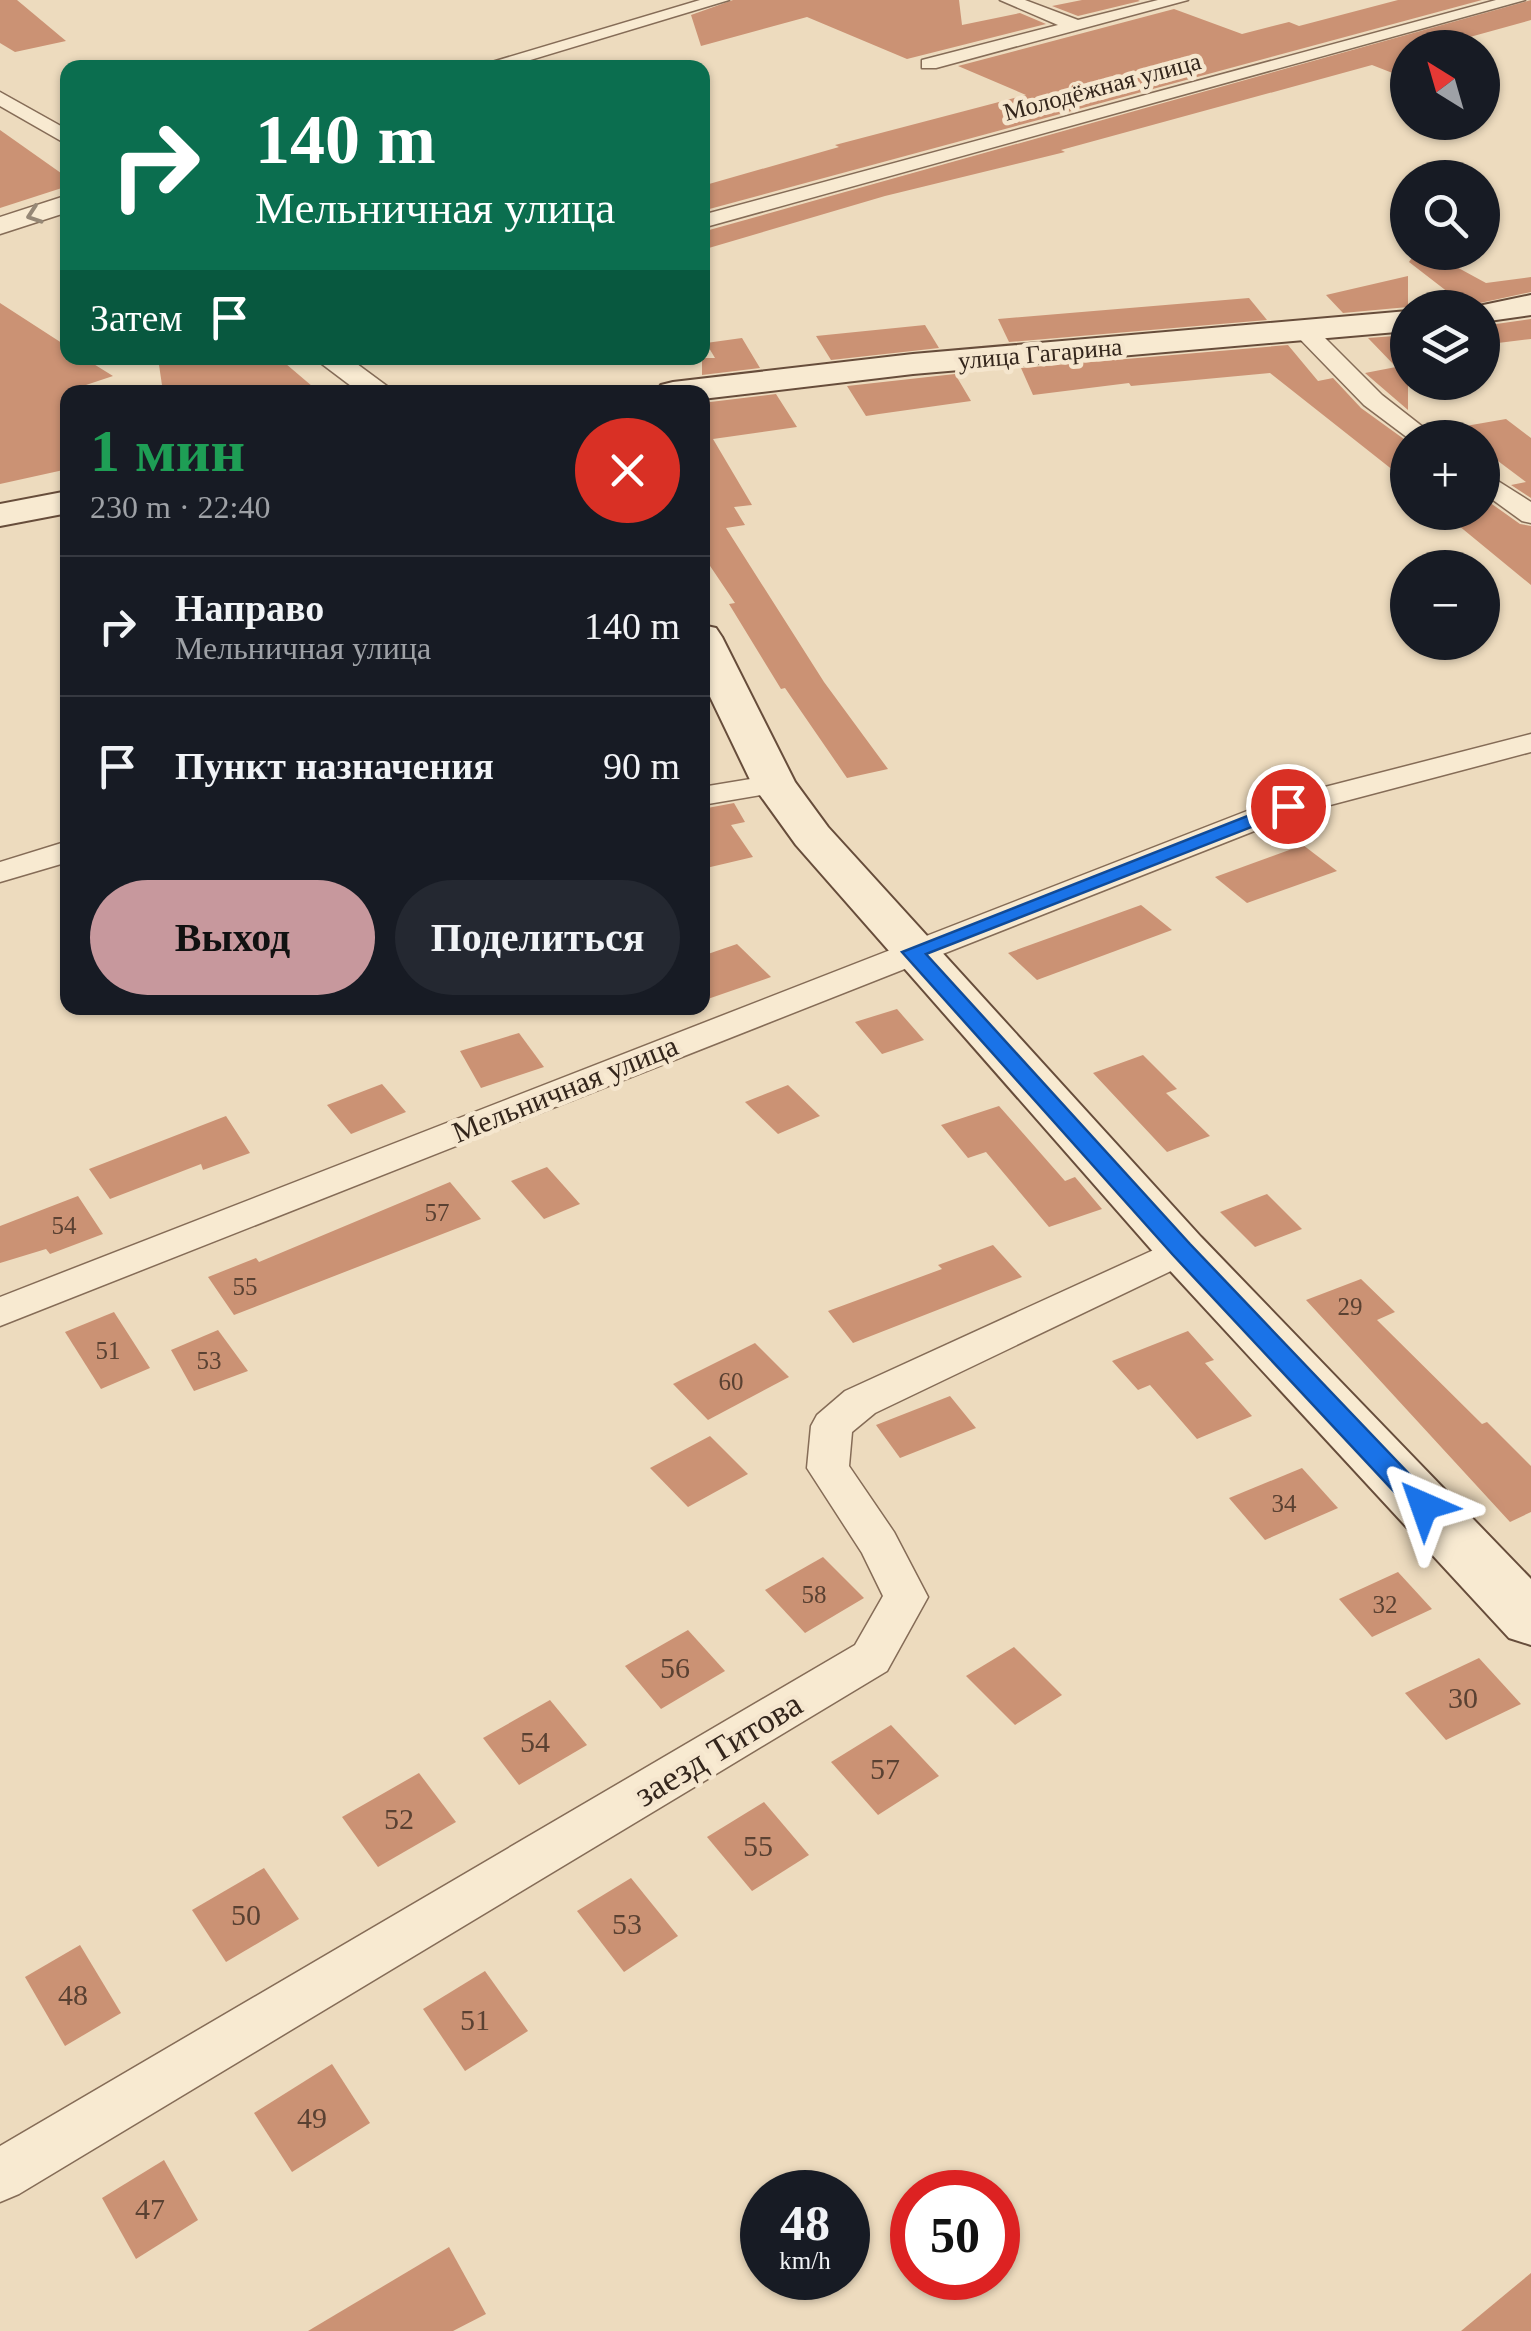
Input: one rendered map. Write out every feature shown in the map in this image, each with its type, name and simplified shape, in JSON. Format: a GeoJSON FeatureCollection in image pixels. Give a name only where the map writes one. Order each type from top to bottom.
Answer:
{"type":"FeatureCollection","features":[{"type":"Feature","properties":{"kind":"main road"},"geometry":{"type":"LineString","coordinates":[[1500,310],[1531,306]]}},
{"type":"Feature","properties":{"kind":"main road","name":"улица Гагарина"},"geometry":{"type":"LineString","coordinates":[[710,388],[913,364],[1390,323]]}},
{"type":"Feature","properties":{"kind":"main road"},"geometry":{"type":"LineString","coordinates":[[0,515],[60,504]]}},
{"type":"Feature","properties":{"kind":"main road"},"geometry":{"type":"LineString","coordinates":[[710,654],[774,784],[812,836],[1182,1250],[1531,1620]]}},
{"type":"Feature","properties":{"kind":"street"},"geometry":{"type":"LineString","coordinates":[[509,60],[720,0]]}},
{"type":"Feature","properties":{"kind":"street"},"geometry":{"type":"LineString","coordinates":[[1009,0],[1076,26]]}},
{"type":"Feature","properties":{"kind":"street"},"geometry":{"type":"LineString","coordinates":[[929,64],[1180,0]]}},
{"type":"Feature","properties":{"kind":"street","name":"Молодёжная улица"},"geometry":{"type":"LineString","coordinates":[[710,220],[1516,0]]}},
{"type":"Feature","properties":{"kind":"street"},"geometry":{"type":"LineString","coordinates":[[0,98],[60,134]]}},
{"type":"Feature","properties":{"kind":"street"},"geometry":{"type":"LineString","coordinates":[[0,226],[60,206]]}},
{"type":"Feature","properties":{"kind":"street"},"geometry":{"type":"LineString","coordinates":[[1304,330],[1372,400],[1400,420]]}},
{"type":"Feature","properties":{"kind":"street"},"geometry":{"type":"LineString","coordinates":[[339,365],[369,385]]}},
{"type":"Feature","properties":{"kind":"street"},"geometry":{"type":"LineString","coordinates":[[1500,493],[1531,515]]}},
{"type":"Feature","properties":{"kind":"street","name":"Мельничная улица"},"geometry":{"type":"LineString","coordinates":[[0,1312],[1288,806],[1531,744]]}},
{"type":"Feature","properties":{"kind":"street"},"geometry":{"type":"LineString","coordinates":[[710,795],[774,784]]}},
{"type":"Feature","properties":{"kind":"street"},"geometry":{"type":"LineString","coordinates":[[0,872],[60,853]]}},
{"type":"Feature","properties":{"kind":"street","name":"заезд Титова"},"geometry":{"type":"LineString","coordinates":[[0,2176],[871,1658],[906,1598],[878,1544],[828,1468],[832,1426],[860,1402],[1182,1250]]}},
{"type":"Feature","properties":{"kind":"building"},"geometry":{"type":"Polygon","coordinates":[[[0,0],[17,0],[66,41],[15,52],[0,43],[0,0]]]}},
{"type":"Feature","properties":{"kind":"building"},"geometry":{"type":"Polygon","coordinates":[[[733,0],[959,0],[962,25],[1020,13],[1046,24],[907,59],[807,17],[701,46],[691,15],[733,0]]]}},
{"type":"Feature","properties":{"kind":"building"},"geometry":{"type":"Polygon","coordinates":[[[1082,0],[1140,1],[1078,16],[1052,6],[1082,0]]]}},
{"type":"Feature","properties":{"kind":"building"},"geometry":{"type":"Polygon","coordinates":[[[1398,0],[1482,0],[710,209],[710,184],[839,147],[835,145],[1026,95],[958,66],[1174,9],[1242,34],[1289,22],[1299,26],[1398,0]]]}},
{"type":"Feature","properties":{"kind":"building"},"geometry":{"type":"Polygon","coordinates":[[[1531,0],[1531,20],[1495,30],[1424,30],[1531,0]]]}},
{"type":"Feature","properties":{"kind":"building"},"geometry":{"type":"Polygon","coordinates":[[[1390,39],[1390,72],[1372,65],[1061,150],[1065,152],[885,196],[710,248],[710,230],[1390,39]]]}},
{"type":"Feature","properties":{"kind":"building"},"geometry":{"type":"Polygon","coordinates":[[[0,130],[60,172],[60,189],[0,208],[0,130]]]}},
{"type":"Feature","properties":{"kind":"building"},"geometry":{"type":"Polygon","coordinates":[[[1419,270],[1462,270],[1486,283],[1531,277],[1531,292],[1500,299],[1500,290],[1445,290],[1419,270]]]}},
{"type":"Feature","properties":{"kind":"building"},"geometry":{"type":"Polygon","coordinates":[[[1408,276],[1408,290],[1390,290],[1390,309],[1343,313],[1326,295],[1408,276]]]}},
{"type":"Feature","properties":{"kind":"building"},"geometry":{"type":"Polygon","coordinates":[[[1249,298],[1267,320],[1009,342],[998,319],[1249,298]]]}},
{"type":"Feature","properties":{"kind":"building"},"geometry":{"type":"Polygon","coordinates":[[[0,303],[60,342],[60,365],[95,365],[113,376],[86,385],[60,385],[60,471],[0,484],[0,303]]]}},
{"type":"Feature","properties":{"kind":"building"},"geometry":{"type":"Polygon","coordinates":[[[1531,319],[1531,339],[1500,343],[1500,323],[1531,319]]]}},
{"type":"Feature","properties":{"kind":"building"},"geometry":{"type":"Polygon","coordinates":[[[925,325],[939,348],[831,360],[816,336],[925,325]]]}},
{"type":"Feature","properties":{"kind":"building"},"geometry":{"type":"Polygon","coordinates":[[[1390,336],[1390,361],[1368,338],[1390,336]]]}},
{"type":"Feature","properties":{"kind":"building"},"geometry":{"type":"Polygon","coordinates":[[[742,338],[760,368],[702,375],[702,365],[710,365],[710,358],[715,358],[710,342],[742,338]]]}},
{"type":"Feature","properties":{"kind":"building"},"geometry":{"type":"Polygon","coordinates":[[[1288,345],[1318,381],[1333,378],[1361,408],[1390,429],[1390,468],[1270,373],[1131,386],[1129,383],[1033,395],[1021,368],[1288,345]]]}},
{"type":"Feature","properties":{"kind":"building"},"geometry":{"type":"Polygon","coordinates":[[[159,365],[287,365],[311,385],[162,385],[159,365]]]}},
{"type":"Feature","properties":{"kind":"building"},"geometry":{"type":"Polygon","coordinates":[[[1390,368],[1390,395],[1365,373],[1390,368]]]}},
{"type":"Feature","properties":{"kind":"building"},"geometry":{"type":"Polygon","coordinates":[[[955,374],[971,401],[866,416],[847,386],[955,374]]]}},
{"type":"Feature","properties":{"kind":"building"},"geometry":{"type":"Polygon","coordinates":[[[776,394],[797,427],[713,439],[752,505],[734,507],[745,525],[726,528],[824,682],[888,769],[847,778],[785,688],[781,689],[729,604],[735,603],[710,566],[710,402],[776,394]]]}},
{"type":"Feature","properties":{"kind":"building"},"geometry":{"type":"Polygon","coordinates":[[[1506,419],[1531,438],[1531,498],[1511,485],[1526,482],[1500,462],[1500,420],[1506,419]]]}},
{"type":"Feature","properties":{"kind":"building"},"geometry":{"type":"Polygon","coordinates":[[[1500,510],[1520,524],[1531,526],[1531,585],[1500,560],[1500,550],[1488,550],[1464,530],[1500,530],[1500,510]]]}},
{"type":"Feature","properties":{"kind":"building"},"geometry":{"type":"Polygon","coordinates":[[[734,803],[745,822],[731,825],[753,857],[710,867],[710,808],[734,803]]]}},
{"type":"Feature","properties":{"kind":"building"},"geometry":{"type":"Polygon","coordinates":[[[1303,845],[1337,871],[1247,903],[1215,877],[1303,845]]]}},
{"type":"Feature","properties":{"kind":"building"},"geometry":{"type":"Polygon","coordinates":[[[1141,905],[1172,930],[1037,980],[1008,953],[1141,905]]]}},
{"type":"Feature","properties":{"kind":"building"},"geometry":{"type":"Polygon","coordinates":[[[737,944],[771,977],[710,998],[710,953],[737,944]]]}},
{"type":"Feature","properties":{"kind":"building"},"geometry":{"type":"Polygon","coordinates":[[[897,1009],[924,1040],[882,1054],[855,1022],[897,1009]]]}},
{"type":"Feature","properties":{"kind":"building"},"geometry":{"type":"Polygon","coordinates":[[[519,1033],[544,1067],[481,1088],[460,1051],[519,1033]]]}},
{"type":"Feature","properties":{"kind":"building"},"geometry":{"type":"Polygon","coordinates":[[[1143,1055],[1177,1089],[1166,1093],[1210,1136],[1167,1152],[1093,1073],[1143,1055]]]}},
{"type":"Feature","properties":{"kind":"building"},"geometry":{"type":"Polygon","coordinates":[[[382,1084],[406,1112],[351,1134],[327,1105],[382,1084]]]}},
{"type":"Feature","properties":{"kind":"building"},"geometry":{"type":"Polygon","coordinates":[[[788,1085],[820,1116],[778,1134],[745,1102],[788,1085]]]}},
{"type":"Feature","properties":{"kind":"building"},"geometry":{"type":"Polygon","coordinates":[[[999,1106],[1065,1181],[1075,1177],[1102,1209],[1049,1227],[986,1152],[968,1158],[941,1125],[999,1106]]]}},
{"type":"Feature","properties":{"kind":"building"},"geometry":{"type":"Polygon","coordinates":[[[226,1116],[250,1153],[203,1170],[201,1164],[110,1199],[89,1169],[226,1116]]]}},
{"type":"Feature","properties":{"kind":"building"},"geometry":{"type":"Polygon","coordinates":[[[547,1167],[580,1204],[544,1219],[511,1181],[547,1167]]]}},
{"type":"Feature","properties":{"kind":"building"},"geometry":{"type":"Polygon","coordinates":[[[450,1182],[481,1219],[234,1315],[208,1277],[256,1258],[259,1262],[450,1182]]]}},
{"type":"Feature","properties":{"kind":"building"},"geometry":{"type":"Polygon","coordinates":[[[1267,1194],[1302,1229],[1255,1247],[1220,1212],[1267,1194]]]}},
{"type":"Feature","properties":{"kind":"building"},"geometry":{"type":"Polygon","coordinates":[[[78,1196],[103,1234],[50,1254],[46,1249],[0,1263],[0,1226],[78,1196]]]}},
{"type":"Feature","properties":{"kind":"building"},"geometry":{"type":"Polygon","coordinates":[[[993,1245],[1022,1277],[853,1343],[828,1311],[942,1269],[938,1265],[993,1245]]]}},
{"type":"Feature","properties":{"kind":"building"},"geometry":{"type":"Polygon","coordinates":[[[1361,1279],[1395,1312],[1377,1320],[1482,1424],[1487,1422],[1531,1466],[1531,1512],[1510,1522],[1306,1300],[1361,1279]]]}},
{"type":"Feature","properties":{"kind":"building"},"geometry":{"type":"Polygon","coordinates":[[[114,1312],[150,1368],[101,1389],[65,1332],[114,1312]]]}},
{"type":"Feature","properties":{"kind":"building"},"geometry":{"type":"Polygon","coordinates":[[[218,1330],[248,1371],[194,1391],[171,1350],[218,1330]]]}},
{"type":"Feature","properties":{"kind":"building"},"geometry":{"type":"Polygon","coordinates":[[[1188,1331],[1214,1360],[1205,1363],[1252,1416],[1197,1439],[1150,1385],[1138,1390],[1112,1361],[1188,1331]]]}},
{"type":"Feature","properties":{"kind":"building"},"geometry":{"type":"Polygon","coordinates":[[[755,1343],[789,1377],[708,1420],[673,1384],[755,1343]]]}},
{"type":"Feature","properties":{"kind":"building"},"geometry":{"type":"Polygon","coordinates":[[[950,1396],[976,1428],[900,1458],[876,1425],[950,1396]]]}},
{"type":"Feature","properties":{"kind":"building"},"geometry":{"type":"Polygon","coordinates":[[[710,1436],[748,1474],[688,1507],[650,1468],[710,1436]]]}},
{"type":"Feature","properties":{"kind":"building"},"geometry":{"type":"Polygon","coordinates":[[[1302,1468],[1338,1508],[1265,1540],[1229,1498],[1302,1468]]]}},
{"type":"Feature","properties":{"kind":"building"},"geometry":{"type":"Polygon","coordinates":[[[823,1557],[864,1598],[805,1633],[765,1590],[823,1557]]]}},
{"type":"Feature","properties":{"kind":"building"},"geometry":{"type":"Polygon","coordinates":[[[1398,1572],[1432,1609],[1372,1637],[1339,1599],[1398,1572]]]}},
{"type":"Feature","properties":{"kind":"building"},"geometry":{"type":"Polygon","coordinates":[[[688,1630],[725,1671],[661,1709],[625,1666],[688,1630]]]}},
{"type":"Feature","properties":{"kind":"building"},"geometry":{"type":"Polygon","coordinates":[[[1014,1647],[1062,1695],[1015,1725],[966,1676],[1014,1647]]]}},
{"type":"Feature","properties":{"kind":"building"},"geometry":{"type":"Polygon","coordinates":[[[1479,1658],[1521,1704],[1446,1740],[1405,1693],[1479,1658]]]}},
{"type":"Feature","properties":{"kind":"building"},"geometry":{"type":"Polygon","coordinates":[[[550,1700],[587,1745],[519,1785],[483,1738],[550,1700]]]}},
{"type":"Feature","properties":{"kind":"building"},"geometry":{"type":"Polygon","coordinates":[[[891,1725],[939,1776],[878,1815],[831,1762],[891,1725]]]}},
{"type":"Feature","properties":{"kind":"building"},"geometry":{"type":"Polygon","coordinates":[[[419,1773],[456,1822],[378,1867],[342,1817],[419,1773]]]}},
{"type":"Feature","properties":{"kind":"building"},"geometry":{"type":"Polygon","coordinates":[[[764,1802],[809,1855],[752,1891],[707,1837],[764,1802]]]}},
{"type":"Feature","properties":{"kind":"building"},"geometry":{"type":"Polygon","coordinates":[[[264,1868],[299,1919],[226,1962],[192,1910],[264,1868]]]}},
{"type":"Feature","properties":{"kind":"building"},"geometry":{"type":"Polygon","coordinates":[[[631,1878],[678,1936],[624,1972],[577,1911],[631,1878]]]}},
{"type":"Feature","properties":{"kind":"building"},"geometry":{"type":"Polygon","coordinates":[[[80,1945],[121,2013],[65,2046],[25,1977],[80,1945]]]}},
{"type":"Feature","properties":{"kind":"building"},"geometry":{"type":"Polygon","coordinates":[[[485,1971],[528,2031],[465,2071],[423,2009],[485,1971]]]}},
{"type":"Feature","properties":{"kind":"building"},"geometry":{"type":"Polygon","coordinates":[[[332,2064],[370,2123],[292,2172],[254,2113],[332,2064]]]}},
{"type":"Feature","properties":{"kind":"building"},"geometry":{"type":"Polygon","coordinates":[[[164,2160],[198,2220],[136,2259],[102,2198],[164,2160]]]}},
{"type":"Feature","properties":{"kind":"building"},"geometry":{"type":"Polygon","coordinates":[[[449,2247],[486,2314],[453,2331],[308,2331],[449,2247]]]}},
{"type":"Feature","properties":{"kind":"building"},"geometry":{"type":"Polygon","coordinates":[[[1531,2273],[1531,2331],[1461,2331],[1531,2273]]]}},
{"type":"Feature","properties":{"kind":"route"},"geometry":{"type":"LineString","coordinates":[[1288,806],[913,952],[1182,1250],[1424,1506]]}}]}
